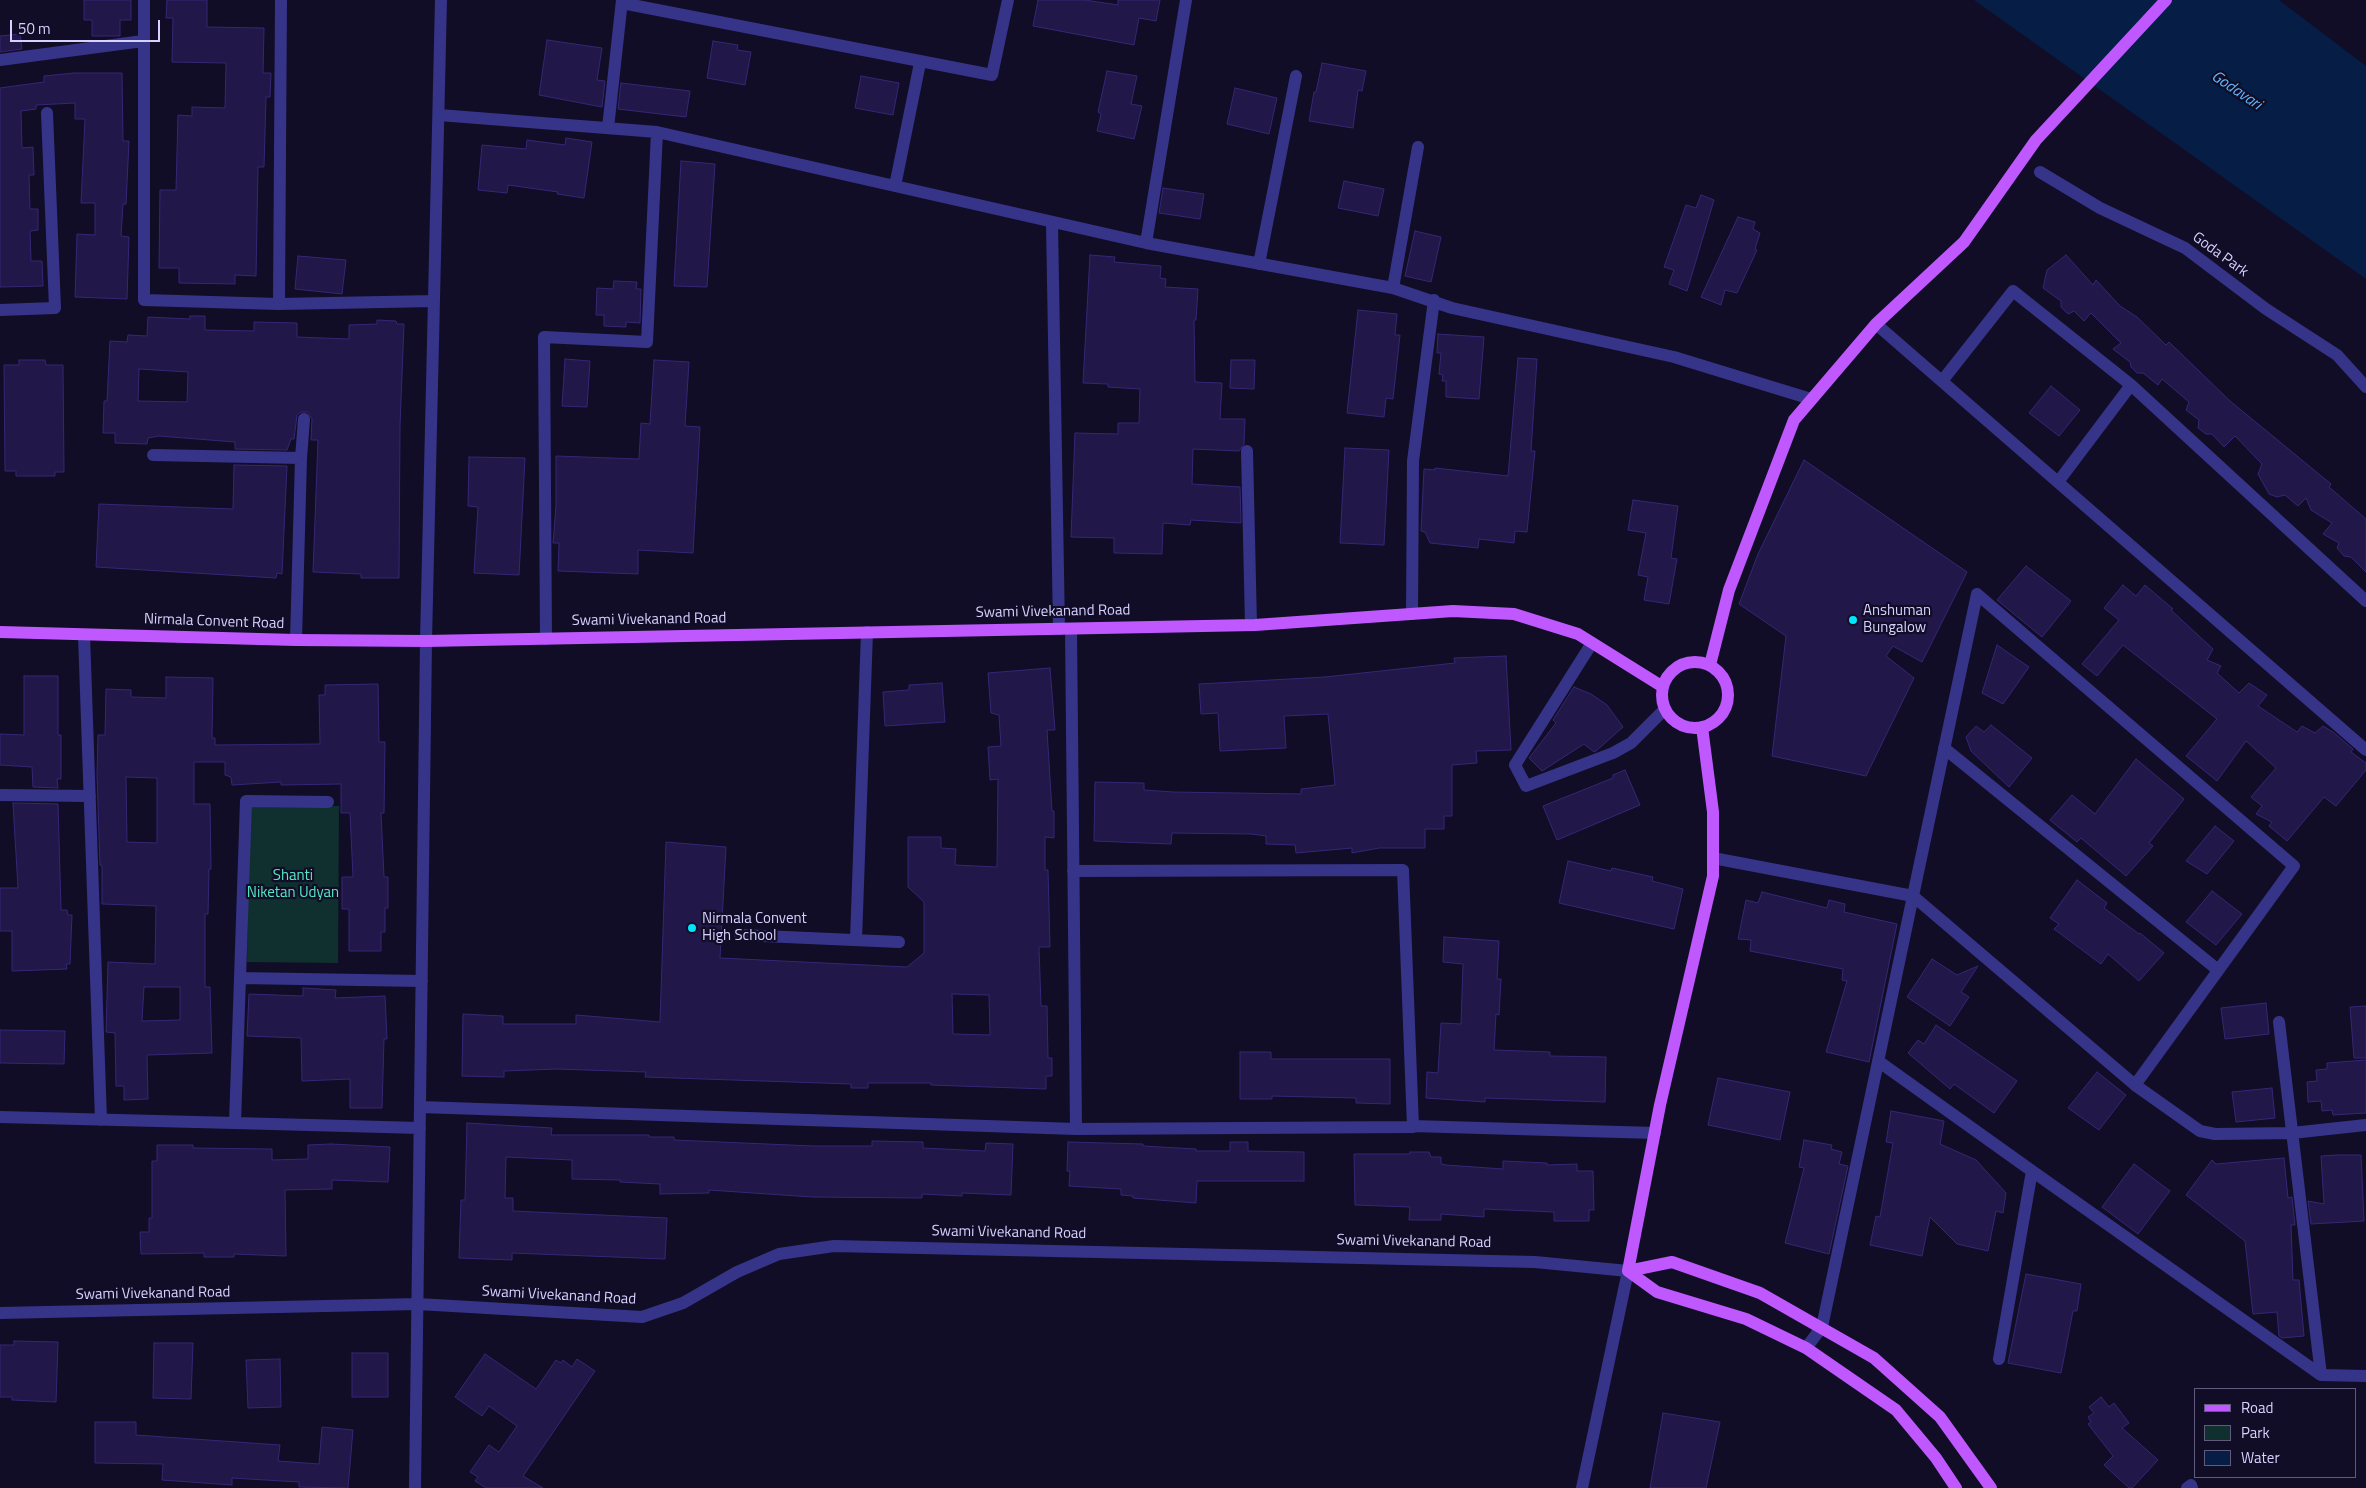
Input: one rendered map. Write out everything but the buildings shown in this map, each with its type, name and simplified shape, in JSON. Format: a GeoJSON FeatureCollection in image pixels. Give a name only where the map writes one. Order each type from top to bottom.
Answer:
{"type":"FeatureCollection","features":[{"type":"Feature","properties":{"kind":"main road"},"geometry":{"type":"LineString","coordinates":[[1710,665],[1729,590],[1794,420],[1876,324],[1964,242],[2036,140],[2166,0]]}},
{"type":"Feature","properties":{"kind":"main road","name":"Swami Vivekanand Road"},"geometry":{"type":"LineString","coordinates":[[426,641],[1251,625],[1453,610],[1514,614],[1578,634],[1662,687]]}},
{"type":"Feature","properties":{"kind":"main road","name":"Nirmala Convent Road"},"geometry":{"type":"LineString","coordinates":[[0,632],[296,640],[426,641]]}},
{"type":"Feature","properties":{"kind":"main road"},"geometry":{"type":"LineString","coordinates":[[1692,662],[1710,665],[1723,676],[1727,685],[1728,702],[1718,718],[1702,728],[1690,728],[1679,724],[1665,709],[1662,687],[1668,676],[1680,665],[1692,662]]}},
{"type":"Feature","properties":{"kind":"main road"},"geometry":{"type":"LineString","coordinates":[[1702,728],[1713,812],[1713,876],[1693,957],[1655,1133],[1628,1271],[1672,1262],[1760,1293],[1874,1358],[1940,1417],[1991,1488]]}},
{"type":"Feature","properties":{"kind":"main road","name":"Swami Vivekanand Road"},"geometry":{"type":"LineString","coordinates":[[1628,1271],[1658,1292],[1746,1319],[1806,1348],[1896,1410],[1936,1458],[1956,1488]]}},
{"type":"Feature","properties":{"kind":"street"},"geometry":{"type":"LineString","coordinates":[[144,0],[144,300],[279,304],[434,301]]}},
{"type":"Feature","properties":{"kind":"street"},"geometry":{"type":"LineString","coordinates":[[279,304],[281,0]]}},
{"type":"Feature","properties":{"kind":"street"},"geometry":{"type":"LineString","coordinates":[[415,1488],[426,641],[441,0]]}},
{"type":"Feature","properties":{"kind":"street"},"geometry":{"type":"LineString","coordinates":[[608,128],[622,2],[992,76],[1008,0]]}},
{"type":"Feature","properties":{"kind":"street"},"geometry":{"type":"LineString","coordinates":[[1146,243],[1186,0]]}},
{"type":"Feature","properties":{"kind":"street"},"geometry":{"type":"LineString","coordinates":[[0,60],[143,42]]}},
{"type":"Feature","properties":{"kind":"street"},"geometry":{"type":"LineString","coordinates":[[895,186],[920,63]]}},
{"type":"Feature","properties":{"kind":"street"},"geometry":{"type":"LineString","coordinates":[[1259,264],[1296,76]]}},
{"type":"Feature","properties":{"kind":"street"},"geometry":{"type":"LineString","coordinates":[[0,310],[55,308],[47,114]]}},
{"type":"Feature","properties":{"kind":"street"},"geometry":{"type":"LineString","coordinates":[[438,115],[657,132],[1146,243],[1393,288],[1434,300],[1452,308],[1674,357],[1812,399]]}},
{"type":"Feature","properties":{"kind":"street"},"geometry":{"type":"LineString","coordinates":[[546,638],[544,337],[647,342],[657,132]]}},
{"type":"Feature","properties":{"kind":"street"},"geometry":{"type":"LineString","coordinates":[[1393,288],[1418,147]]}},
{"type":"Feature","properties":{"kind":"street","name":"Goda Park"},"geometry":{"type":"LineString","coordinates":[[2040,172],[2100,208],[2185,248],[2266,309],[2337,355],[2366,387]]}},
{"type":"Feature","properties":{"kind":"street"},"geometry":{"type":"LineString","coordinates":[[1052,223],[1073,871],[1076,1129]]}},
{"type":"Feature","properties":{"kind":"street"},"geometry":{"type":"LineString","coordinates":[[1942,381],[2013,291],[2131,385],[2366,601]]}},
{"type":"Feature","properties":{"kind":"street"},"geometry":{"type":"LineString","coordinates":[[1412,614],[1413,461],[1434,300]]}},
{"type":"Feature","properties":{"kind":"street"},"geometry":{"type":"LineString","coordinates":[[1876,324],[2366,750]]}},
{"type":"Feature","properties":{"kind":"street"},"geometry":{"type":"LineString","coordinates":[[2058,482],[2131,385]]}},
{"type":"Feature","properties":{"kind":"street"},"geometry":{"type":"LineString","coordinates":[[296,640],[301,458],[304,419]]}},
{"type":"Feature","properties":{"kind":"street"},"geometry":{"type":"LineString","coordinates":[[1247,451],[1251,625]]}},
{"type":"Feature","properties":{"kind":"street"},"geometry":{"type":"LineString","coordinates":[[153,455],[301,458]]}},
{"type":"Feature","properties":{"kind":"street"},"geometry":{"type":"LineString","coordinates":[[1806,1348],[1822,1328],[1977,594],[2294,866],[2135,1085]]}},
{"type":"Feature","properties":{"kind":"street"},"geometry":{"type":"LineString","coordinates":[[856,940],[867,632]]}},
{"type":"Feature","properties":{"kind":"street"},"geometry":{"type":"LineString","coordinates":[[84,634],[101,1120]]}},
{"type":"Feature","properties":{"kind":"street"},"geometry":{"type":"LineString","coordinates":[[1592,643],[1514,765],[1526,786],[1613,753],[1631,744],[1665,709]]}},
{"type":"Feature","properties":{"kind":"street"},"geometry":{"type":"LineString","coordinates":[[1944,748],[2218,970]]}},
{"type":"Feature","properties":{"kind":"street"},"geometry":{"type":"LineString","coordinates":[[0,794],[90,796]]}},
{"type":"Feature","properties":{"kind":"street"},"geometry":{"type":"LineString","coordinates":[[235,1123],[246,801],[328,802]]}},
{"type":"Feature","properties":{"kind":"street"},"geometry":{"type":"LineString","coordinates":[[1713,858],[1913,896],[2135,1085],[2200,1131],[2216,1134],[2292,1133],[2366,1125]]}},
{"type":"Feature","properties":{"kind":"street"},"geometry":{"type":"LineString","coordinates":[[1073,871],[1403,870],[1412,1126]]}},
{"type":"Feature","properties":{"kind":"street"},"geometry":{"type":"LineString","coordinates":[[740,935],[899,942]]}},
{"type":"Feature","properties":{"kind":"street"},"geometry":{"type":"LineString","coordinates":[[240,978],[422,981]]}},
{"type":"Feature","properties":{"kind":"street"},"geometry":{"type":"LineString","coordinates":[[2279,1022],[2321,1376]]}},
{"type":"Feature","properties":{"kind":"street"},"geometry":{"type":"LineString","coordinates":[[1878,1061],[2321,1376],[2366,1376]]}},
{"type":"Feature","properties":{"kind":"street"},"geometry":{"type":"LineString","coordinates":[[420,1107],[1076,1129],[1412,1126],[1655,1133]]}},
{"type":"Feature","properties":{"kind":"street"},"geometry":{"type":"LineString","coordinates":[[0,1117],[420,1128]]}},
{"type":"Feature","properties":{"kind":"street"},"geometry":{"type":"LineString","coordinates":[[1999,1360],[2032,1171]]}},
{"type":"Feature","properties":{"kind":"street","name":"Swami Vivekanand Road"},"geometry":{"type":"LineString","coordinates":[[0,1313],[418,1304],[642,1317],[683,1304],[737,1272],[779,1254],[834,1246],[1535,1262],[1628,1271]]}},
{"type":"Feature","properties":{"kind":"street"},"geometry":{"type":"LineString","coordinates":[[1582,1488],[1628,1271]]}},
{"type":"Feature","properties":{"kind":"street"},"geometry":{"type":"LineString","coordinates":[[2187,1488],[2191,1485],[2192,1488]]}},
{"type":"Feature","properties":{"kind":"green space","name":"Shanti Niketan Udyan"},"geometry":{"type":"Polygon","coordinates":[[[249,805],[339,806],[338,963],[247,962],[249,805]]]}},
{"type":"Feature","properties":{"kind":"water","name":"Godavari"},"geometry":{"type":"Polygon","coordinates":[[[1974,0],[2279,0],[2366,66],[2366,279],[1974,0]]]}},
{"type":"Feature","properties":{"kind":"place","name":"Anshuman Bungalow"},"geometry":{"type":"Point","coordinates":[1853,620]}},
{"type":"Feature","properties":{"kind":"place","name":"Nirmala Convent High School"},"geometry":{"type":"Point","coordinates":[692,928]}}]}
